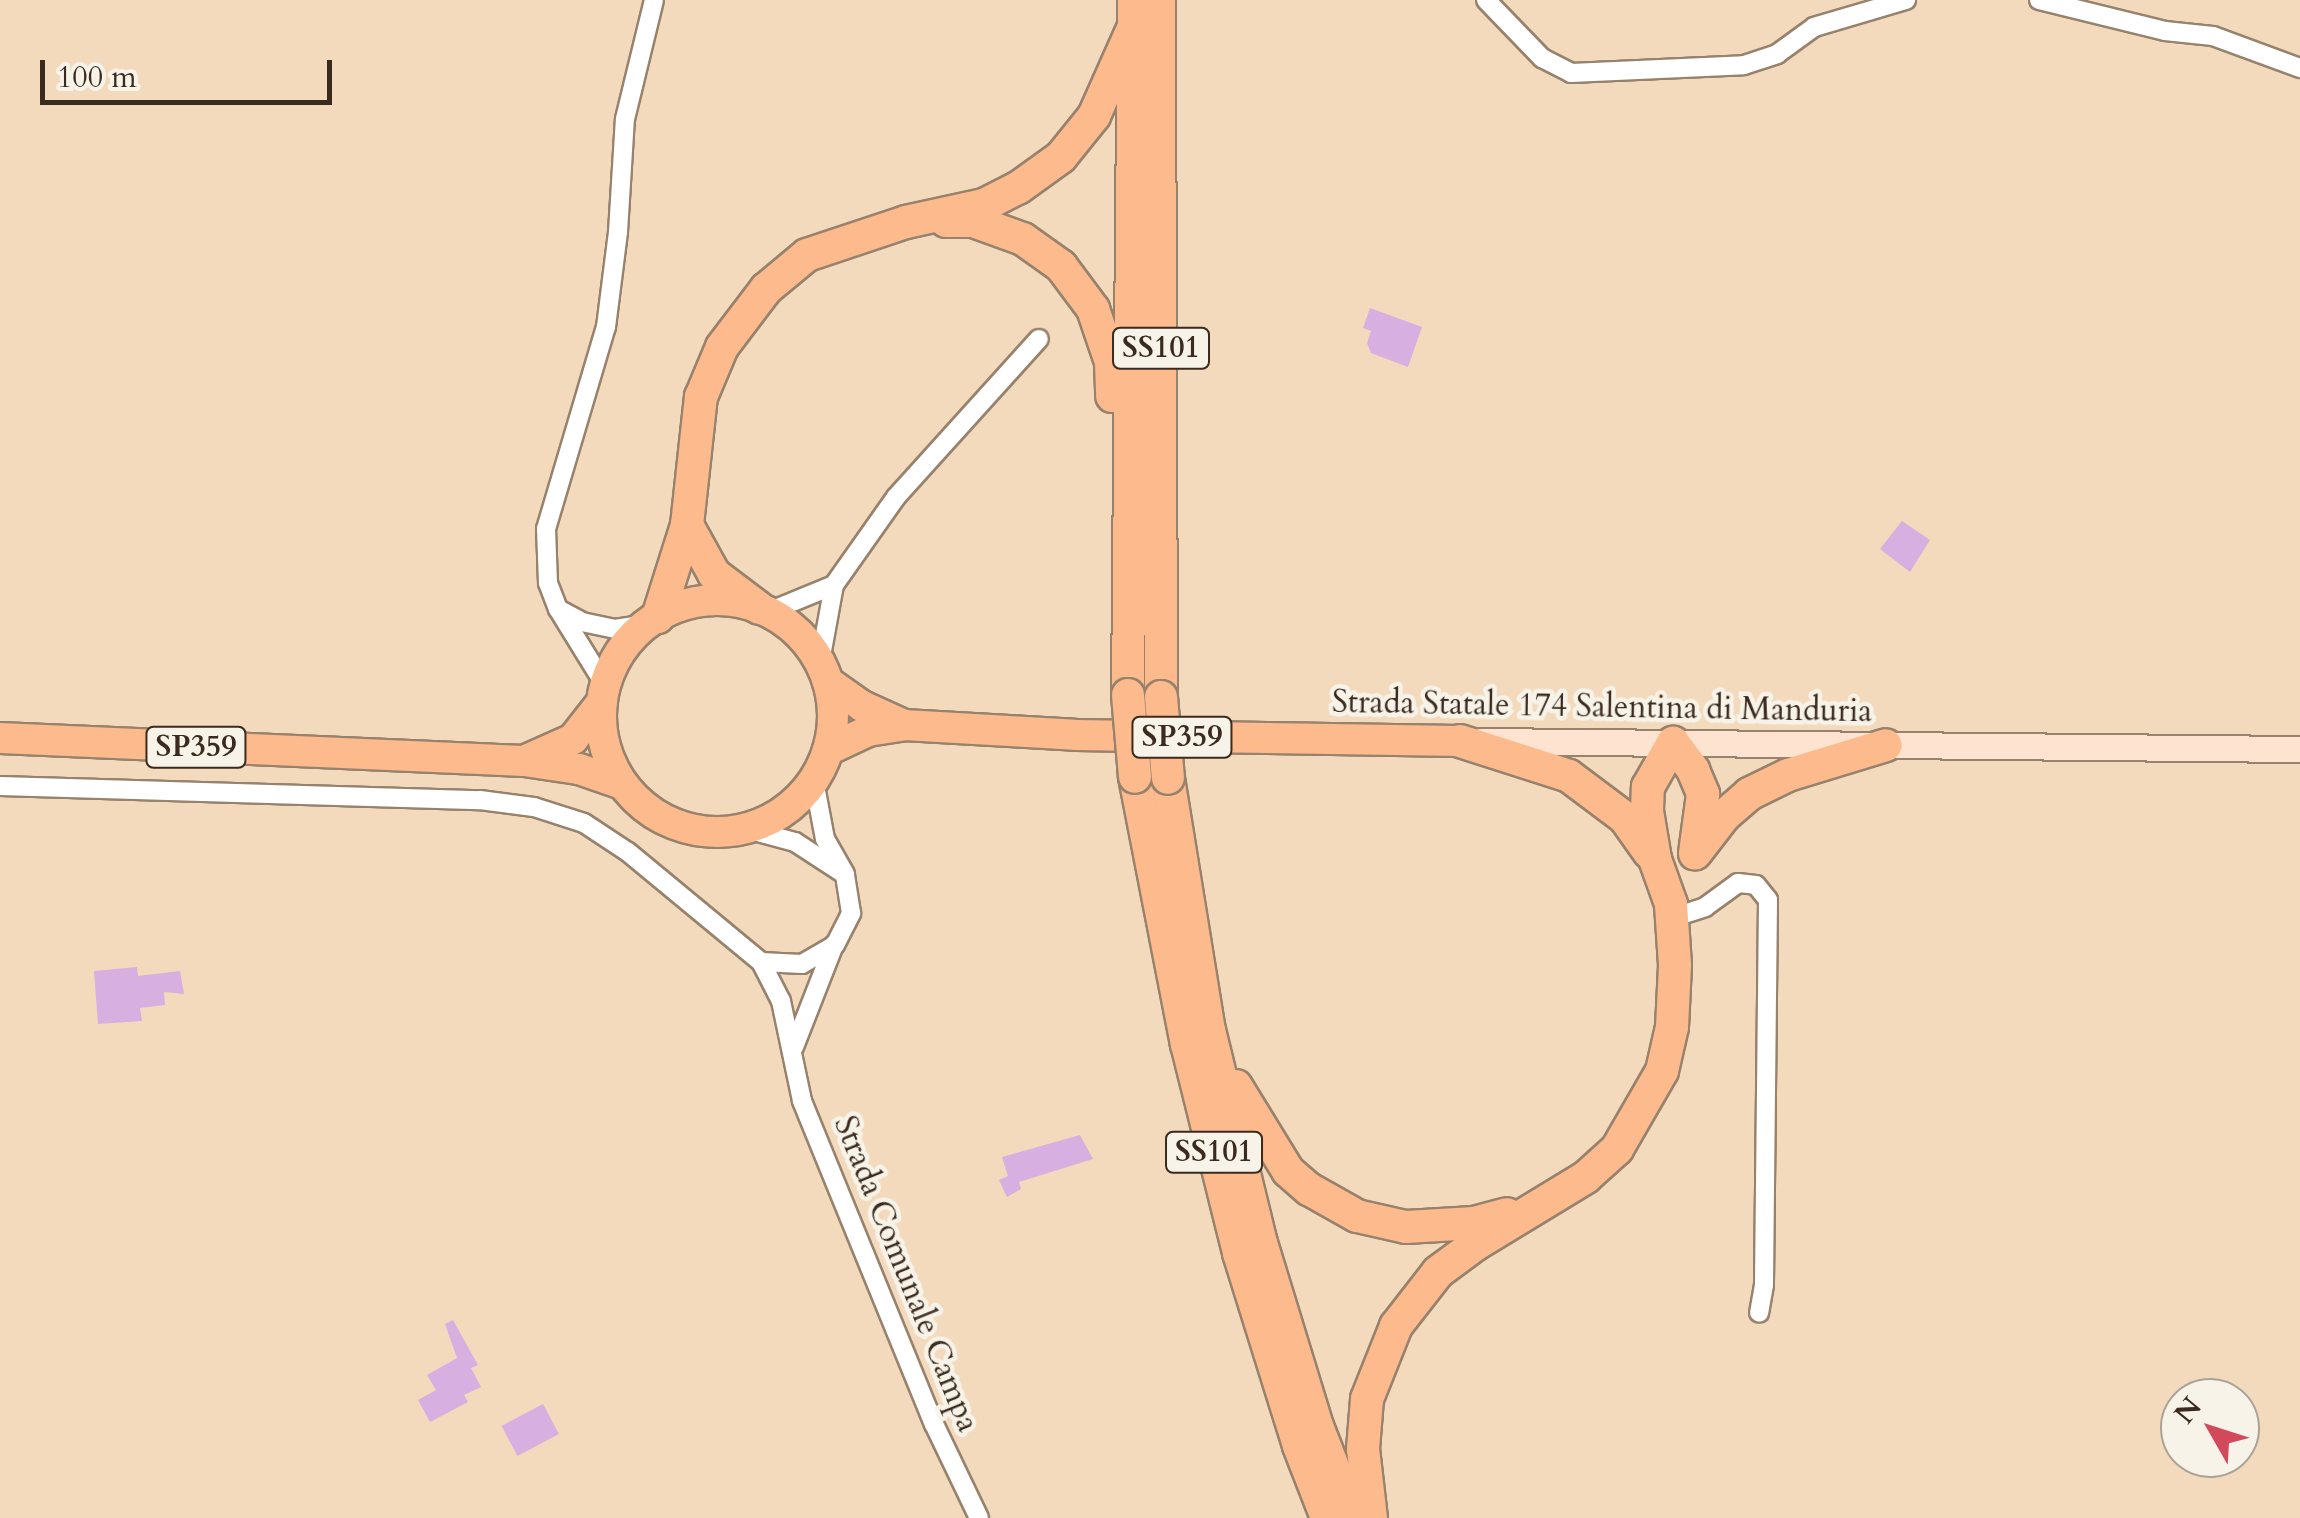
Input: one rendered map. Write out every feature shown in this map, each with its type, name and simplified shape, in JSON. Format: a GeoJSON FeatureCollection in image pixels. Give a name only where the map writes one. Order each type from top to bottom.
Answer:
{"type":"FeatureCollection","features":[{"type":"Feature","properties":{"kind":"highway","name":"SS101"},"geometry":{"type":"LineString","coordinates":[[1159,0],[1144,696],[1135,778],[1187,1044],[1240,1253],[1299,1446],[1327,1518]]}},
{"type":"Feature","properties":{"kind":"highway","name":"SS101"},"geometry":{"type":"LineString","coordinates":[[1134,13],[1131,526],[1144,696],[1168,778],[1213,1038],[1261,1243],[1317,1426],[1353,1518]]}},
{"type":"Feature","properties":{"kind":"highway"},"geometry":{"type":"LineString","coordinates":[[652,620],[688,524],[700,397],[722,346],[766,289],[808,255],[906,222],[984,205],[1018,188],[1061,157],[1094,116],[1134,13]]}},
{"type":"Feature","properties":{"kind":"highway"},"geometry":{"type":"LineString","coordinates":[[906,222],[974,221],[1023,239],[1061,266],[1093,308],[1111,362],[1114,454],[1131,526]]}},
{"type":"Feature","properties":{"kind":"highway"},"geometry":{"type":"LineString","coordinates":[[688,524],[697,550],[714,574],[763,610]]}},
{"type":"Feature","properties":{"kind":"highway"},"geometry":{"type":"LineString","coordinates":[[1460,741],[1569,776],[1626,818],[1655,860]]}},
{"type":"Feature","properties":{"kind":"highway"},"geometry":{"type":"LineString","coordinates":[[1371,1518],[1363,1449],[1366,1399],[1390,1338],[1438,1272],[1586,1178],[1618,1149],[1662,1071],[1672,1027],[1671,911],[1648,831],[1648,787],[1673,744],[1693,770],[1702,794],[1695,853]]}},
{"type":"Feature","properties":{"kind":"highway"},"geometry":{"type":"LineString","coordinates":[[1671,911],[1695,853],[1724,816],[1749,794],[1788,776],[1886,745]]}},
{"type":"Feature","properties":{"kind":"highway"},"geometry":{"type":"LineString","coordinates":[[1213,1038],[1244,1102],[1288,1170],[1309,1189],[1357,1216],[1406,1227],[1474,1223],[1536,1207]]}},
{"type":"Feature","properties":{"kind":"main road"},"geometry":{"type":"LineString","coordinates":[[708,601],[763,610],[788,624],[824,672],[833,716],[828,750],[814,781],[784,810],[747,829],[719,833],[664,821],[622,784],[608,758],[601,731],[604,693],[617,658],[652,620],[708,601]]}},
{"type":"Feature","properties":{"kind":"main road","name":"Strada Statale 174 Salentina di Manduria"},"geometry":{"type":"LineString","coordinates":[[824,672],[862,706],[904,724]]}},
{"type":"Feature","properties":{"kind":"main road","name":"SP359"},"geometry":{"type":"LineString","coordinates":[[524,761],[573,739],[604,693]]}},
{"type":"Feature","properties":{"kind":"main road","name":"Strada Statale 174 Salentina di Manduria"},"geometry":{"type":"LineString","coordinates":[[828,750],[868,730],[904,724],[1075,735],[2300,749]]}},
{"type":"Feature","properties":{"kind":"main road","name":"SP359"},"geometry":{"type":"LineString","coordinates":[[0,738],[524,761],[579,769],[622,784]]}},
{"type":"Feature","properties":{"kind":"street"},"geometry":{"type":"LineString","coordinates":[[604,693],[548,583],[546,529],[606,327],[618,232],[625,118],[654,0]]}},
{"type":"Feature","properties":{"kind":"street"},"geometry":{"type":"LineString","coordinates":[[1486,0],[1542,58],[1571,72],[1744,65],[1777,54],[1814,27],[1906,0]]}},
{"type":"Feature","properties":{"kind":"street"},"geometry":{"type":"LineString","coordinates":[[2040,0],[2165,31],[2213,36],[2300,68]]}},
{"type":"Feature","properties":{"kind":"street"},"geometry":{"type":"LineString","coordinates":[[824,672],[834,586],[896,497],[1039,339]]}},
{"type":"Feature","properties":{"kind":"street"},"geometry":{"type":"LineString","coordinates":[[763,610],[834,586]]}},
{"type":"Feature","properties":{"kind":"street"},"geometry":{"type":"LineString","coordinates":[[558,609],[582,622],[615,629],[652,620]]}},
{"type":"Feature","properties":{"kind":"street"},"geometry":{"type":"LineString","coordinates":[[794,1047],[851,912],[845,874],[825,838],[814,781]]}},
{"type":"Feature","properties":{"kind":"street"},"geometry":{"type":"LineString","coordinates":[[0,786],[480,800],[534,807],[584,823],[628,852],[761,962],[802,964],[834,945]]}},
{"type":"Feature","properties":{"kind":"street"},"geometry":{"type":"LineString","coordinates":[[747,829],[795,842],[845,874]]}},
{"type":"Feature","properties":{"kind":"street"},"geometry":{"type":"LineString","coordinates":[[1671,911],[1705,907],[1738,883],[1756,885],[1768,900],[1764,1285],[1759,1313]]}},
{"type":"Feature","properties":{"kind":"street","name":"Strada Comunale Campa"},"geometry":{"type":"LineString","coordinates":[[761,962],[781,1001],[794,1047],[802,1101],[934,1424],[979,1518]]}},
{"type":"Feature","properties":{"kind":"building"},"geometry":{"type":"Polygon","coordinates":[[[1370,308],[1422,327],[1408,367],[1371,353],[1367,343],[1371,331],[1363,328],[1370,308]]]}},
{"type":"Feature","properties":{"kind":"building"},"geometry":{"type":"Polygon","coordinates":[[[1902,521],[1930,540],[1910,572],[1880,549],[1902,521]]]}},
{"type":"Feature","properties":{"kind":"building"},"geometry":{"type":"Polygon","coordinates":[[[137,967],[138,976],[180,971],[184,994],[164,992],[165,1005],[140,1008],[142,1021],[98,1024],[94,971],[137,967]]]}},
{"type":"Feature","properties":{"kind":"building"},"geometry":{"type":"Polygon","coordinates":[[[1080,1135],[1093,1159],[1019,1182],[1021,1189],[1007,1197],[999,1180],[1008,1176],[1002,1157],[1080,1135]]]}},
{"type":"Feature","properties":{"kind":"building"},"geometry":{"type":"Polygon","coordinates":[[[453,1320],[478,1365],[471,1368],[481,1387],[464,1395],[468,1402],[430,1422],[418,1400],[436,1390],[427,1375],[457,1358],[445,1324],[453,1320]]]}},
{"type":"Feature","properties":{"kind":"building"},"geometry":{"type":"Polygon","coordinates":[[[543,1404],[559,1434],[517,1456],[502,1426],[543,1404]]]}}]}
